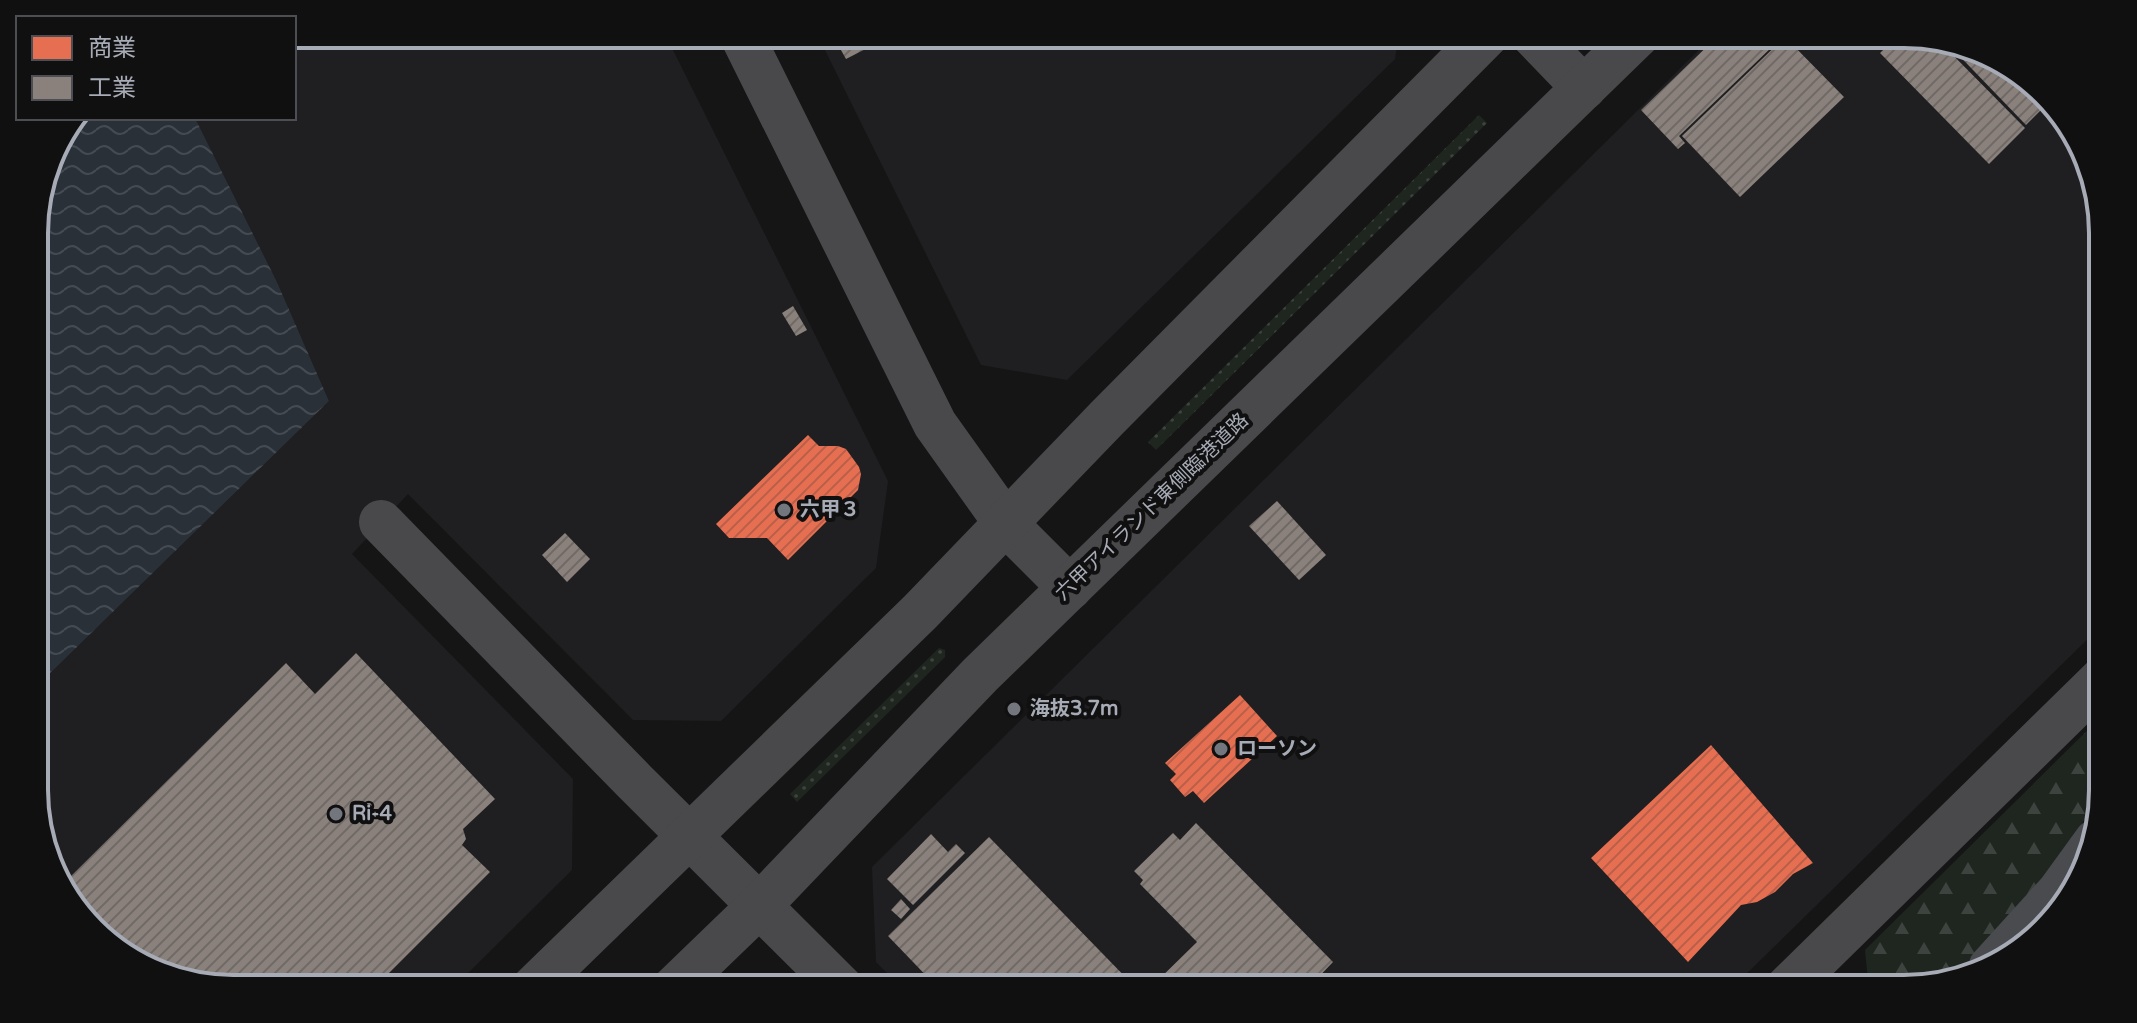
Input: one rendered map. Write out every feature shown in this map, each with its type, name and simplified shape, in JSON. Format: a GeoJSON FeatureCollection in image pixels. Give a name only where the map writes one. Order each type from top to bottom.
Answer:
{"type":"FeatureCollection","features":[{"type":"Feature","properties":{"kind":"street"},"geometry":{"type":"LineString","coordinates":[[748,48],[935,424],[1007,525],[1070,588]]}},
{"type":"Feature","properties":{"kind":"street"},"geometry":{"type":"LineString","coordinates":[[546,975],[920,612],[1107,418],[1474,48]]}},
{"type":"Feature","properties":{"kind":"street"},"geometry":{"type":"LineString","coordinates":[[1545,48],[1584,88]]}},
{"type":"Feature","properties":{"kind":"street","name":"六甲アイランド東側臨港道路"},"geometry":{"type":"LineString","coordinates":[[688,975],[760,905],[980,675],[1625,48]]}},
{"type":"Feature","properties":{"kind":"street"},"geometry":{"type":"LineString","coordinates":[[381,522],[829,975]]}},
{"type":"Feature","properties":{"kind":"street"},"geometry":{"type":"LineString","coordinates":[[1806,975],[2089,692]]}},
{"type":"Feature","properties":{"kind":"street"},"geometry":{"type":"LineString","coordinates":[[2005,945],[2072,868]]}},
{"type":"Feature","properties":{"kind":"shaded area"},"geometry":{"type":"Polygon","coordinates":[[[296,48],[672,48],[888,481],[876,568],[721,721],[633,720],[408,494],[352,554],[573,779],[572,870],[466,975],[221,975],[196,971],[112,929],[102,921],[73,882],[54,838],[48,790],[48,675],[329,401],[277,282],[196,120],[296,120],[296,48]]]}},
{"type":"Feature","properties":{"kind":"shaded area"},"geometry":{"type":"Polygon","coordinates":[[[824,48],[1397,48],[1395,59],[1067,380],[981,365],[824,48]]]}},
{"type":"Feature","properties":{"kind":"shaded area"},"geometry":{"type":"Polygon","coordinates":[[[1701,48],[1904,48],[1940,52],[1975,62],[2016,86],[2035,102],[2064,141],[2083,185],[2089,233],[2089,638],[1745,975],[889,975],[876,962],[872,867],[1701,48]]]}},
{"type":"Feature","properties":{"kind":"green space"},"geometry":{"type":"Polygon","coordinates":[[[1479,115],[1487,123],[1156,450],[1148,442],[1479,115]]]}},
{"type":"Feature","properties":{"kind":"green space"},"geometry":{"type":"Polygon","coordinates":[[[939,648],[945,650],[945,657],[797,802],[790,794],[939,648]]]}},
{"type":"Feature","properties":{"kind":"green space"},"geometry":{"type":"Polygon","coordinates":[[[2089,729],[2087,816],[2027,901],[1971,962],[1916,975],[1868,975],[1865,950],[2089,729]]]}},
{"type":"Feature","properties":{"kind":"water"},"geometry":{"type":"Polygon","coordinates":[[[87,120],[196,120],[277,282],[329,401],[48,675],[48,221],[54,185],[62,162],[87,120]]]}},
{"type":"Feature","properties":{"kind":"building: 商業","name":"六甲３"},"geometry":{"type":"Polygon","coordinates":[[[808,435],[819,446],[846,449],[859,467],[858,490],[788,560],[767,538],[729,538],[716,524],[808,435]]]}},
{"type":"Feature","properties":{"kind":"building: 商業","name":"ローソン"},"geometry":{"type":"Polygon","coordinates":[[[1240,695],[1277,736],[1204,803],[1193,791],[1185,797],[1170,780],[1176,774],[1165,763],[1240,695]]]}},
{"type":"Feature","properties":{"kind":"building: 商業"},"geometry":{"type":"Polygon","coordinates":[[[1711,745],[1813,863],[1793,874],[1775,892],[1757,902],[1741,905],[1688,962],[1591,858],[1711,745]]]}},
{"type":"Feature","properties":{"kind":"building: 工業"},"geometry":{"type":"Polygon","coordinates":[[[840,48],[867,48],[846,59],[840,48]]]}},
{"type":"Feature","properties":{"kind":"building: 工業"},"geometry":{"type":"Polygon","coordinates":[[[1705,48],[1771,48],[1679,136],[1685,143],[1678,149],[1641,110],[1705,48]]]}},
{"type":"Feature","properties":{"kind":"building: 工業"},"geometry":{"type":"Polygon","coordinates":[[[1774,48],[1796,48],[1844,97],[1740,197],[1682,136],[1774,48]]]}},
{"type":"Feature","properties":{"kind":"building: 工業"},"geometry":{"type":"Polygon","coordinates":[[[1885,48],[1904,48],[1953,55],[2025,128],[1989,164],[1880,53],[1885,48]]]}},
{"type":"Feature","properties":{"kind":"building: 工業"},"geometry":{"type":"Polygon","coordinates":[[[1961,57],[1996,73],[2035,102],[2041,110],[2026,125],[1961,57]]]}},
{"type":"Feature","properties":{"kind":"building: 工業"},"geometry":{"type":"Polygon","coordinates":[[[793,306],[807,330],[796,336],[782,313],[793,306]]]}},
{"type":"Feature","properties":{"kind":"building: 工業"},"geometry":{"type":"Polygon","coordinates":[[[1277,501],[1326,555],[1299,580],[1249,526],[1277,501]]]}},
{"type":"Feature","properties":{"kind":"building: 工業"},"geometry":{"type":"Polygon","coordinates":[[[565,533],[590,559],[567,582],[542,555],[565,533]]]}},
{"type":"Feature","properties":{"kind":"building: 工業","name":"Ri-4"},"geometry":{"type":"Polygon","coordinates":[[[356,653],[495,799],[463,829],[466,839],[462,845],[490,872],[387,975],[221,975],[197,971],[162,961],[141,950],[102,921],[70,877],[286,663],[315,694],[356,653]]]}},
{"type":"Feature","properties":{"kind":"building: 工業"},"geometry":{"type":"Polygon","coordinates":[[[1196,823],[1333,962],[1320,975],[1163,975],[1197,942],[1140,884],[1143,880],[1134,871],[1173,833],[1180,840],[1196,823]]]}},
{"type":"Feature","properties":{"kind":"building: 工業"},"geometry":{"type":"Polygon","coordinates":[[[931,834],[948,852],[956,844],[965,853],[913,905],[887,879],[931,834]]]}},
{"type":"Feature","properties":{"kind":"building: 工業"},"geometry":{"type":"Polygon","coordinates":[[[989,837],[1123,975],[926,975],[888,936],[989,837]]]}},
{"type":"Feature","properties":{"kind":"building: 工業"},"geometry":{"type":"Polygon","coordinates":[[[901,899],[910,909],[901,919],[891,910],[901,899]]]}},
{"type":"Feature","properties":{"kind":"place","name":"六甲３"},"geometry":{"type":"Point","coordinates":[784,510]}},
{"type":"Feature","properties":{"kind":"place","name":"海抜3.7m"},"geometry":{"type":"Point","coordinates":[1014,709]}},
{"type":"Feature","properties":{"kind":"place","name":"ローソン"},"geometry":{"type":"Point","coordinates":[1221,749]}},
{"type":"Feature","properties":{"kind":"place","name":"Ri-4"},"geometry":{"type":"Point","coordinates":[336,814]}}]}
